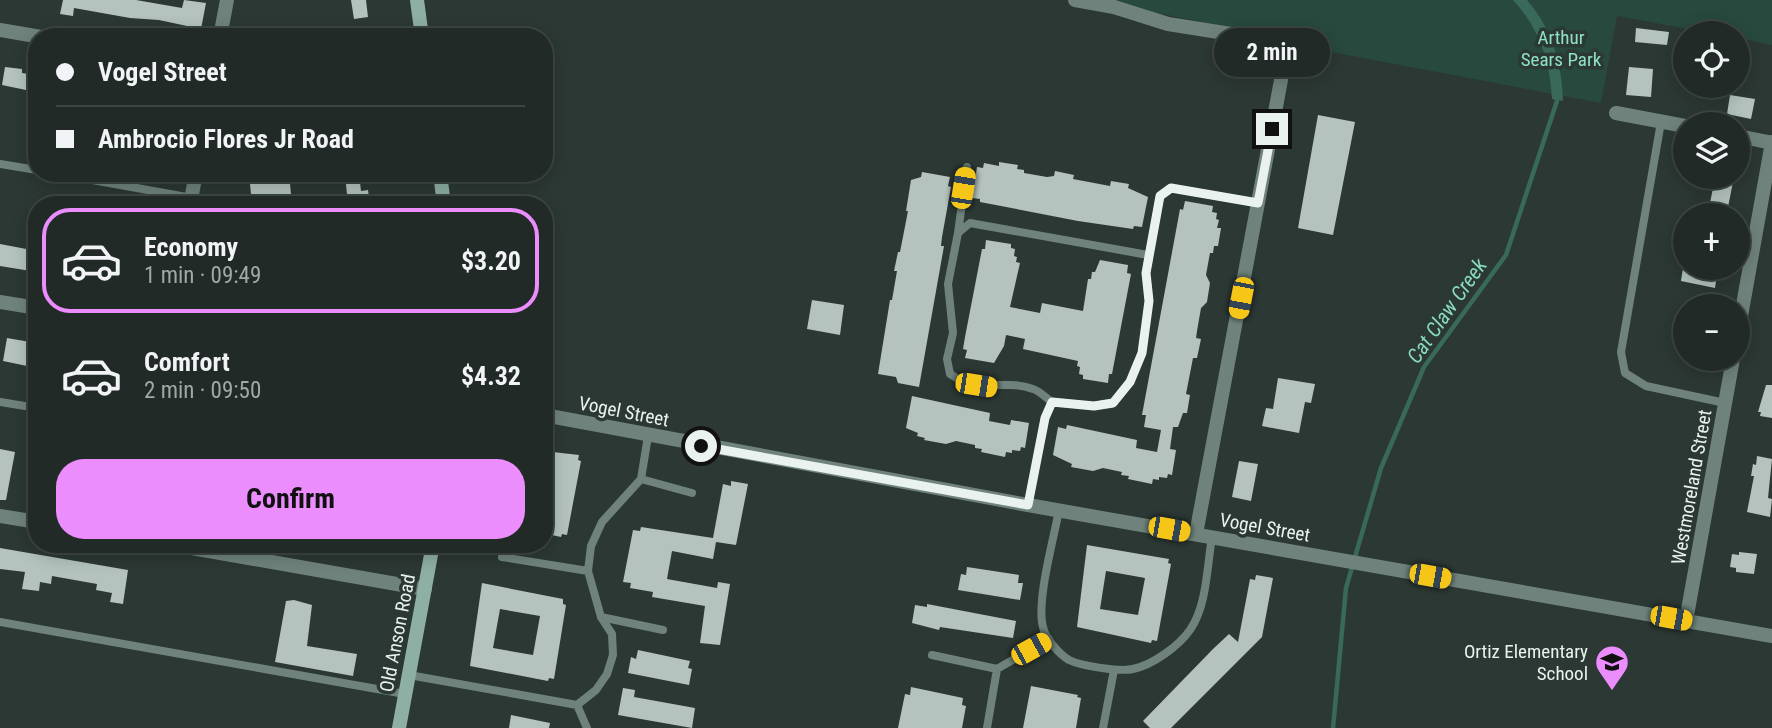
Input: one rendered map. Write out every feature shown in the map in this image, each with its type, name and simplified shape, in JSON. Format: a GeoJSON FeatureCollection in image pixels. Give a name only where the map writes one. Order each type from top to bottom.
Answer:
{"type":"FeatureCollection","features":[{"type":"Feature","properties":{"kind":"main road"},"geometry":{"type":"LineString","coordinates":[[418,0],[421,28]]}},
{"type":"Feature","properties":{"kind":"main road","name":"Old Anson Road"},"geometry":{"type":"LineString","coordinates":[[399,728],[431,553]]}},
{"type":"Feature","properties":{"kind":"street"},"geometry":{"type":"LineString","coordinates":[[222,28],[227,0]]}},
{"type":"Feature","properties":{"kind":"street"},"geometry":{"type":"LineString","coordinates":[[1075,0],[1114,7],[1168,24],[1269,43],[1279,52],[1281,80],[1196,534]]}},
{"type":"Feature","properties":{"kind":"street"},"geometry":{"type":"LineString","coordinates":[[0,30],[28,35]]}},
{"type":"Feature","properties":{"kind":"street"},"geometry":{"type":"LineString","coordinates":[[1615,113],[1673,124]]}},
{"type":"Feature","properties":{"kind":"street"},"geometry":{"type":"LineString","coordinates":[[1745,294],[1772,142],[1750,138]]}},
{"type":"Feature","properties":{"kind":"street"},"geometry":{"type":"LineString","coordinates":[[0,302],[28,307]]}},
{"type":"Feature","properties":{"kind":"street","name":"Westmoreland Street"},"geometry":{"type":"LineString","coordinates":[[1686,621],[1731,371]]}},
{"type":"Feature","properties":{"kind":"street","name":"Vogel Street"},"geometry":{"type":"LineString","coordinates":[[553,417],[1028,505],[1772,636]]}},
{"type":"Feature","properties":{"kind":"street"},"geometry":{"type":"LineString","coordinates":[[0,516],[28,521]]}},
{"type":"Feature","properties":{"kind":"street"},"geometry":{"type":"LineString","coordinates":[[220,553],[425,589]]}},
{"type":"Feature","properties":{"kind":"lane"},"geometry":{"type":"LineString","coordinates":[[1661,121],[1621,352],[1625,373],[1646,386],[1725,403]]}},
{"type":"Feature","properties":{"kind":"lane"},"geometry":{"type":"LineString","coordinates":[[0,164],[28,169]]}},
{"type":"Feature","properties":{"kind":"lane"},"geometry":{"type":"LineString","coordinates":[[967,167],[948,284],[953,333],[947,359],[950,374],[961,382],[991,387],[1011,385],[1034,389],[1052,402],[1094,406],[1113,403],[1130,382],[1142,353],[1149,301],[1146,273],[1160,196],[1171,188],[1258,203]]}},
{"type":"Feature","properties":{"kind":"lane"},"geometry":{"type":"LineString","coordinates":[[98,182],[167,196]]}},
{"type":"Feature","properties":{"kind":"lane"},"geometry":{"type":"LineString","coordinates":[[958,233],[970,223],[1148,256]]}},
{"type":"Feature","properties":{"kind":"lane"},"geometry":{"type":"LineString","coordinates":[[0,402],[28,407]]}},
{"type":"Feature","properties":{"kind":"lane"},"geometry":{"type":"LineString","coordinates":[[1028,505],[1045,418],[1052,402]]}},
{"type":"Feature","properties":{"kind":"lane"},"geometry":{"type":"LineString","coordinates":[[409,675],[577,705],[596,690],[607,674],[613,654],[612,634],[601,617],[588,571],[591,546],[603,522],[641,479],[648,436]]}},
{"type":"Feature","properties":{"kind":"lane"},"geometry":{"type":"LineString","coordinates":[[641,479],[692,493]]}},
{"type":"Feature","properties":{"kind":"lane"},"geometry":{"type":"LineString","coordinates":[[1059,510],[1042,614],[1043,628],[1049,639],[1070,660],[1114,670],[1132,669],[1150,663],[1190,630],[1202,601],[1212,537]]}},
{"type":"Feature","properties":{"kind":"lane"},"geometry":{"type":"LineString","coordinates":[[502,557],[588,571]]}},
{"type":"Feature","properties":{"kind":"lane"},"geometry":{"type":"LineString","coordinates":[[601,617],[663,630]]}},
{"type":"Feature","properties":{"kind":"lane"},"geometry":{"type":"LineString","coordinates":[[0,622],[405,694]]}},
{"type":"Feature","properties":{"kind":"lane"},"geometry":{"type":"LineString","coordinates":[[932,655],[997,668],[1049,639]]}},
{"type":"Feature","properties":{"kind":"lane"},"geometry":{"type":"LineString","coordinates":[[987,728],[997,668]]}},
{"type":"Feature","properties":{"kind":"lane"},"geometry":{"type":"LineString","coordinates":[[1103,728],[1114,670]]}},
{"type":"Feature","properties":{"kind":"lane"},"geometry":{"type":"LineString","coordinates":[[577,705],[587,728]]}},
{"type":"Feature","properties":{"kind":"green space","name":"Arthur Sears Park"},"geometry":{"type":"Polygon","coordinates":[[[1093,0],[1772,0],[1772,45],[1750,40],[1750,21],[1673,21],[1673,26],[1617,16],[1601,103],[1283,43],[1271,36],[1093,0]]]}},
{"type":"Feature","properties":{"kind":"shaded area"},"geometry":{"type":"Polygon","coordinates":[[[1513,0],[1527,0],[1549,35],[1558,60],[1563,101],[1552,99],[1546,58],[1530,22],[1513,0]]]}},
{"type":"Feature","properties":{"kind":"building"},"geometry":{"type":"Polygon","coordinates":[[[63,0],[136,0],[182,8],[184,0],[206,3],[201,28],[74,8],[73,16],[60,14],[63,0]]]}},
{"type":"Feature","properties":{"kind":"building"},"geometry":{"type":"Polygon","coordinates":[[[351,0],[366,0],[368,17],[354,19],[351,0]]]}},
{"type":"Feature","properties":{"kind":"building"},"geometry":{"type":"Polygon","coordinates":[[[1636,28],[1669,32],[1667,45],[1635,42],[1636,28]]]}},
{"type":"Feature","properties":{"kind":"building"},"geometry":{"type":"Polygon","coordinates":[[[5,67],[22,69],[22,73],[28,74],[26,90],[2,85],[5,67]]]}},
{"type":"Feature","properties":{"kind":"building"},"geometry":{"type":"Polygon","coordinates":[[[1629,67],[1653,69],[1651,97],[1626,95],[1629,67]]]}},
{"type":"Feature","properties":{"kind":"building"},"geometry":{"type":"Polygon","coordinates":[[[1730,98],[1755,99],[1751,119],[1750,112],[1727,112],[1730,98]]]}},
{"type":"Feature","properties":{"kind":"building"},"geometry":{"type":"Polygon","coordinates":[[[1318,115],[1355,122],[1333,235],[1298,228],[1318,115]]]}},
{"type":"Feature","properties":{"kind":"building"},"geometry":{"type":"Polygon","coordinates":[[[999,162],[1018,165],[1017,169],[1024,170],[1024,173],[1047,177],[1054,176],[1055,171],[1074,175],[1073,179],[1110,186],[1111,181],[1129,184],[1128,188],[1148,197],[1142,227],[1134,226],[1133,229],[1078,221],[980,202],[980,199],[972,198],[977,167],[983,168],[984,163],[999,166],[999,162]]]}},
{"type":"Feature","properties":{"kind":"building"},"geometry":{"type":"Polygon","coordinates":[[[922,172],[950,177],[948,186],[951,187],[942,237],[941,246],[944,246],[919,387],[898,383],[896,377],[878,374],[897,271],[894,271],[908,211],[911,180],[921,177],[922,172]]]}},
{"type":"Feature","properties":{"kind":"building"},"geometry":{"type":"Polygon","coordinates":[[[250,182],[290,182],[291,196],[251,196],[250,182]]]}},
{"type":"Feature","properties":{"kind":"building"},"geometry":{"type":"Polygon","coordinates":[[[346,182],[360,182],[361,191],[368,190],[369,196],[347,196],[346,182]]]}},
{"type":"Feature","properties":{"kind":"building"},"geometry":{"type":"Polygon","coordinates":[[[1713,189],[1732,189],[1729,203],[1710,203],[1713,189]]]}},
{"type":"Feature","properties":{"kind":"building"},"geometry":{"type":"Polygon","coordinates":[[[1185,201],[1213,206],[1212,212],[1217,213],[1216,219],[1219,220],[1217,228],[1221,228],[1218,246],[1214,246],[1213,253],[1210,253],[1206,275],[1210,283],[1207,302],[1201,308],[1196,338],[1201,339],[1197,358],[1193,358],[1186,394],[1190,395],[1187,413],[1183,413],[1178,427],[1173,427],[1170,449],[1176,450],[1172,475],[1168,474],[1167,478],[1159,477],[1159,480],[1153,479],[1152,484],[1128,479],[1129,476],[1121,475],[1122,472],[1103,468],[1093,471],[1071,467],[1072,464],[1053,455],[1058,427],[1066,429],[1067,425],[1137,440],[1136,448],[1157,452],[1161,430],[1144,427],[1146,415],[1142,415],[1180,209],[1183,210],[1185,201]]]}},
{"type":"Feature","properties":{"kind":"building"},"geometry":{"type":"Polygon","coordinates":[[[986,240],[1011,244],[1011,248],[1015,249],[1016,262],[1020,263],[1010,307],[1040,313],[1042,303],[1083,311],[1088,279],[1091,279],[1100,260],[1128,265],[1127,273],[1131,274],[1108,383],[1083,379],[1083,375],[1079,374],[1078,361],[1023,349],[1025,339],[1006,335],[1004,346],[994,363],[965,358],[965,337],[986,240]]]}},
{"type":"Feature","properties":{"kind":"building"},"geometry":{"type":"Polygon","coordinates":[[[0,244],[28,249],[28,271],[0,266],[0,244]]]}},
{"type":"Feature","properties":{"kind":"building"},"geometry":{"type":"Polygon","coordinates":[[[1681,280],[1716,280],[1715,288],[1681,280]]]}},
{"type":"Feature","properties":{"kind":"building"},"geometry":{"type":"Polygon","coordinates":[[[812,300],[844,305],[840,335],[807,329],[812,300]]]}},
{"type":"Feature","properties":{"kind":"building"},"geometry":{"type":"Polygon","coordinates":[[[7,338],[28,342],[28,366],[3,361],[7,338]]]}},
{"type":"Feature","properties":{"kind":"building"},"geometry":{"type":"Polygon","coordinates":[[[1278,378],[1315,384],[1311,403],[1305,402],[1299,433],[1262,426],[1266,408],[1273,409],[1278,378]]]}},
{"type":"Feature","properties":{"kind":"building"},"geometry":{"type":"Polygon","coordinates":[[[1766,385],[1772,385],[1772,418],[1760,416],[1761,412],[1758,412],[1766,385]]]}},
{"type":"Feature","properties":{"kind":"building"},"geometry":{"type":"Polygon","coordinates":[[[912,396],[990,413],[989,421],[1010,425],[1011,420],[1029,423],[1025,448],[1021,447],[1020,451],[1012,450],[1012,453],[1006,452],[1005,457],[981,452],[982,449],[975,448],[975,445],[956,441],[946,444],[924,440],[925,438],[917,436],[918,433],[906,428],[912,396]]]}},
{"type":"Feature","properties":{"kind":"building"},"geometry":{"type":"Polygon","coordinates":[[[0,449],[15,452],[6,500],[0,500],[0,449]]]}},
{"type":"Feature","properties":{"kind":"building"},"geometry":{"type":"Polygon","coordinates":[[[553,452],[579,455],[578,460],[581,461],[567,535],[562,534],[561,537],[553,535],[553,452]]]}},
{"type":"Feature","properties":{"kind":"building"},"geometry":{"type":"Polygon","coordinates":[[[1757,456],[1772,459],[1768,498],[1772,499],[1770,517],[1747,512],[1754,476],[1751,476],[1753,464],[1756,465],[1757,456]]]}},
{"type":"Feature","properties":{"kind":"building"},"geometry":{"type":"Polygon","coordinates":[[[1239,461],[1258,464],[1251,501],[1232,497],[1239,461]]]}},
{"type":"Feature","properties":{"kind":"building"},"geometry":{"type":"Polygon","coordinates":[[[731,481],[748,484],[736,545],[716,542],[713,559],[672,551],[667,579],[717,588],[718,582],[730,584],[720,645],[700,643],[705,606],[652,597],[653,592],[630,588],[631,583],[623,582],[633,530],[640,531],[641,527],[713,538],[723,484],[731,486],[731,481]]]}},
{"type":"Feature","properties":{"kind":"building"},"geometry":{"type":"Polygon","coordinates":[[[1087,545],[1169,559],[1168,563],[1171,564],[1157,641],[1152,640],[1151,643],[1077,627],[1087,545]],[[1106,571],[1100,609],[1138,615],[1145,578],[1106,571]]]}},
{"type":"Feature","properties":{"kind":"building"},"geometry":{"type":"Polygon","coordinates":[[[0,548],[128,570],[123,604],[110,602],[112,593],[96,590],[97,584],[52,576],[51,584],[40,582],[39,591],[22,589],[25,572],[0,569],[0,548]]]}},
{"type":"Feature","properties":{"kind":"building"},"geometry":{"type":"Polygon","coordinates":[[[1739,552],[1757,554],[1754,574],[1736,572],[1736,568],[1730,567],[1732,554],[1739,555],[1739,552]]]}},
{"type":"Feature","properties":{"kind":"building"},"geometry":{"type":"Polygon","coordinates":[[[967,567],[1019,575],[1018,583],[1023,583],[1020,600],[958,590],[961,574],[966,575],[967,567]]]}},
{"type":"Feature","properties":{"kind":"building"},"geometry":{"type":"Polygon","coordinates":[[[1256,575],[1273,578],[1262,637],[1171,728],[1150,728],[1143,721],[1213,649],[1229,634],[1238,642],[1250,579],[1255,580],[1256,575]]]}},
{"type":"Feature","properties":{"kind":"building"},"geometry":{"type":"Polygon","coordinates":[[[482,583],[563,599],[563,604],[566,605],[554,679],[549,678],[548,681],[470,666],[482,583]],[[500,609],[493,648],[533,655],[540,616],[500,609]]]}},
{"type":"Feature","properties":{"kind":"building"},"geometry":{"type":"Polygon","coordinates":[[[294,600],[312,605],[307,646],[357,654],[353,676],[275,662],[286,601],[294,600]]]}},
{"type":"Feature","properties":{"kind":"building"},"geometry":{"type":"Polygon","coordinates":[[[927,604],[1016,621],[1013,638],[940,627],[939,630],[912,623],[915,605],[927,607],[927,604]]]}},
{"type":"Feature","properties":{"kind":"building"},"geometry":{"type":"Polygon","coordinates":[[[638,650],[690,661],[688,668],[692,669],[689,685],[628,673],[631,657],[636,659],[638,650]]]}},
{"type":"Feature","properties":{"kind":"building"},"geometry":{"type":"Polygon","coordinates":[[[1031,686],[1078,695],[1077,697],[1081,698],[1076,728],[1023,728],[1031,686]]]}},
{"type":"Feature","properties":{"kind":"building"},"geometry":{"type":"Polygon","coordinates":[[[911,687],[963,698],[962,705],[966,706],[962,728],[898,728],[905,694],[910,695],[911,687]]]}},
{"type":"Feature","properties":{"kind":"building"},"geometry":{"type":"Polygon","coordinates":[[[623,688],[635,690],[634,697],[695,708],[692,728],[618,715],[623,688]]]}},
{"type":"Feature","properties":{"kind":"building"},"geometry":{"type":"Polygon","coordinates":[[[511,715],[550,723],[549,728],[509,728],[511,715]]]}},
{"type":"Feature","properties":{"kind":"waterway","name":"Cat Claw Creek"},"geometry":{"type":"LineString","coordinates":[[1333,728],[1346,588],[1381,468],[1424,367],[1506,255],[1557,101],[1556,94]]}},
{"type":"Feature","properties":{"kind":"place","name":"Ortiz Elementary School"},"geometry":{"type":"Point","coordinates":[1612,692]}},
{"type":"Feature","properties":{"kind":"route"},"geometry":{"type":"LineString","coordinates":[[701,446],[1028,505],[1045,418],[1052,402],[1094,406],[1113,403],[1130,382],[1142,353],[1149,301],[1146,273],[1160,196],[1171,188],[1258,203],[1272,129]]}}]}
